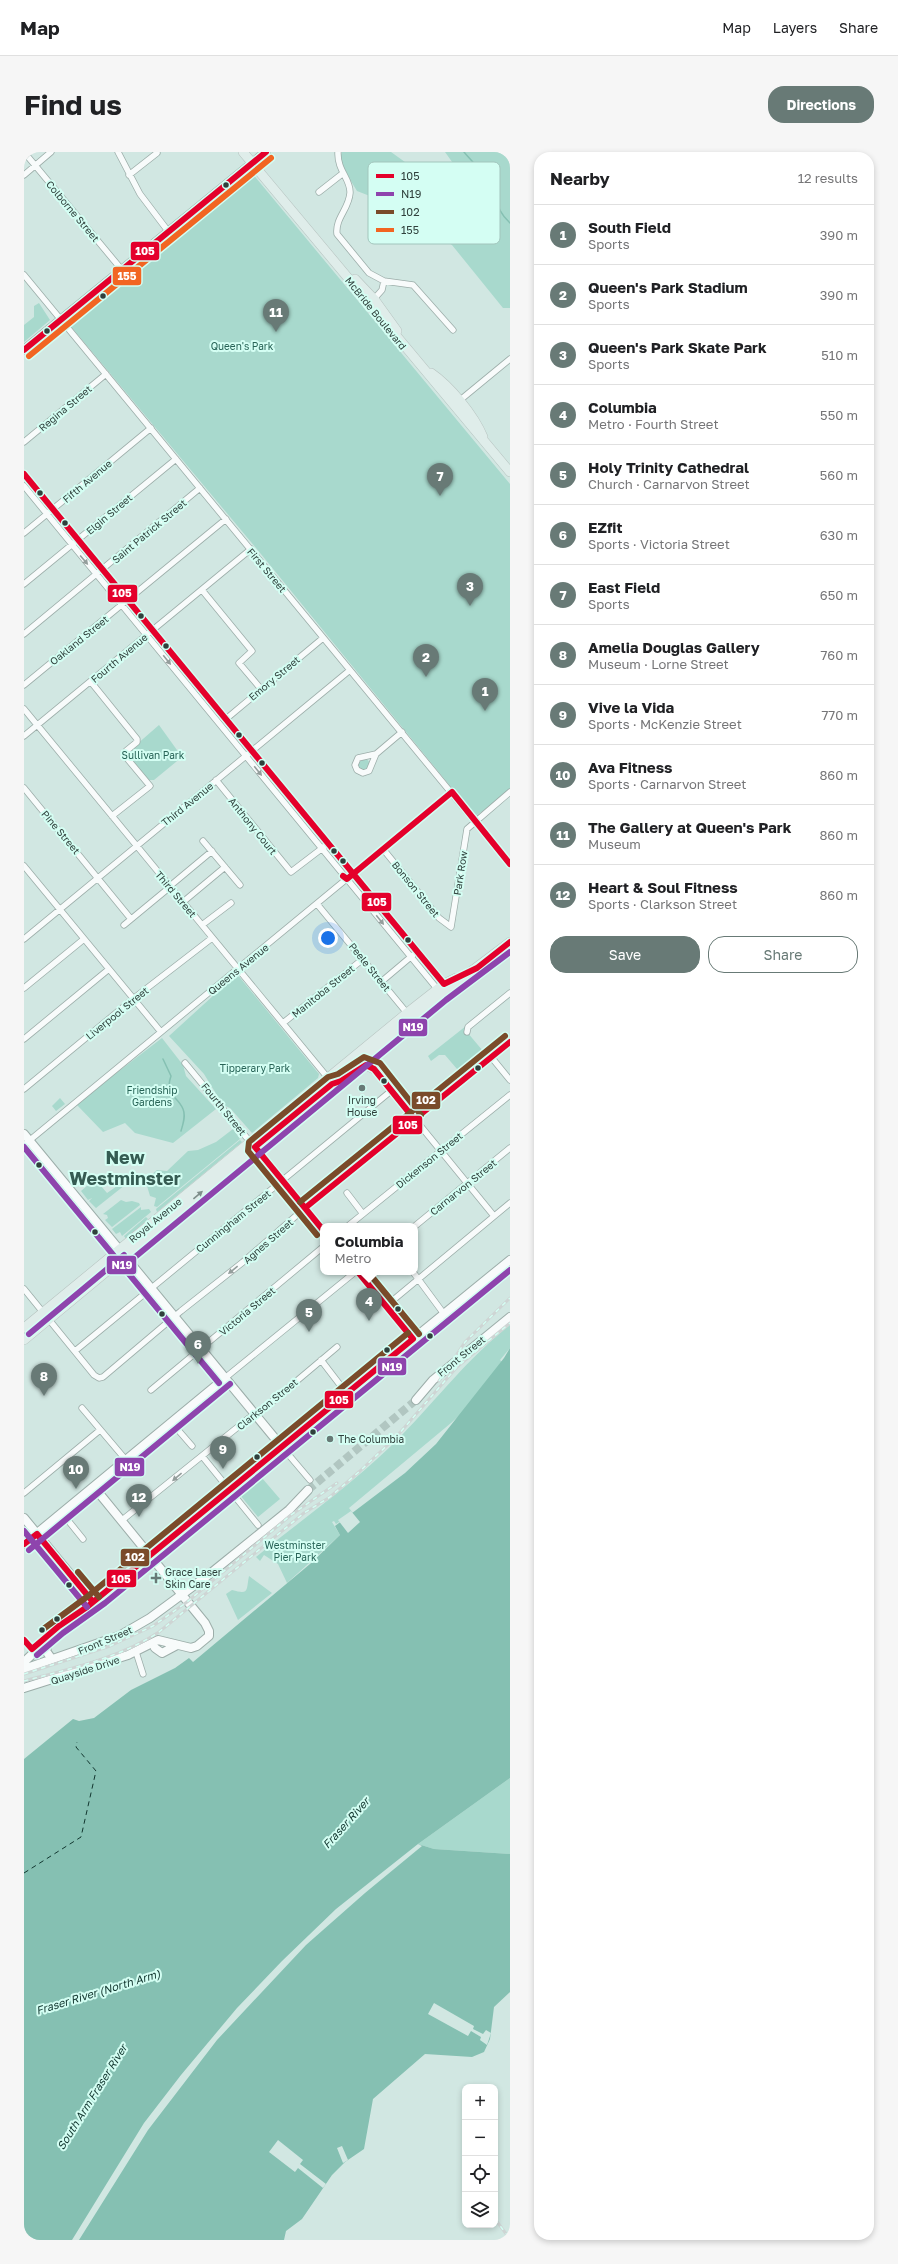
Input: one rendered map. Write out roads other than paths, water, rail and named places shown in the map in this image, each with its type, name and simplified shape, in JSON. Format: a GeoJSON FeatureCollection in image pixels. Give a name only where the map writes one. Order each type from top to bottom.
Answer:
{"type":"FeatureCollection","features":[{"type":"Feature","properties":{"kind":"main road","name":"McBride Boulevard"},"geometry":{"type":"LineString","coordinates":[[243,152],[417,363],[510,472]]}},
{"type":"Feature","properties":{"kind":"main road"},"geometry":{"type":"LineString","coordinates":[[334,262],[356,280],[374,299],[391,321],[408,352]]}},
{"type":"Feature","properties":{"kind":"main road"},"geometry":{"type":"LineString","coordinates":[[417,363],[436,376],[459,401],[478,424],[487,445]]}},
{"type":"Feature","properties":{"kind":"main road","name":"Royal Avenue"},"geometry":{"type":"LineString","coordinates":[[330,1081],[407,1013],[477,968],[510,942]]}},
{"type":"Feature","properties":{"kind":"main road","name":"Royal Avenue"},"geometry":{"type":"LineString","coordinates":[[24,1340],[46,1316],[122,1252],[443,989]]}},
{"type":"Feature","properties":{"kind":"main road"},"geometry":{"type":"LineString","coordinates":[[330,1081],[341,1081],[366,1064],[374,1069]]}},
{"type":"Feature","properties":{"kind":"main road","name":"Royal Avenue"},"geometry":{"type":"LineString","coordinates":[[24,1328],[46,1316]]}},
{"type":"Feature","properties":{"kind":"street","name":"Colborne Street"},"geometry":{"type":"LineString","coordinates":[[24,152],[122,270]]}},
{"type":"Feature","properties":{"kind":"street"},"geometry":{"type":"LineString","coordinates":[[24,175],[51,152]]}},
{"type":"Feature","properties":{"kind":"street"},"geometry":{"type":"LineString","coordinates":[[118,152],[140,194],[168,231]]}},
{"type":"Feature","properties":{"kind":"street"},"geometry":{"type":"LineString","coordinates":[[24,350],[266,152]]}},
{"type":"Feature","properties":{"kind":"street"},"geometry":{"type":"LineString","coordinates":[[338,152],[338,160],[342,174],[349,185],[350,193],[349,201],[338,220],[337,234],[369,273],[384,281],[413,285],[453,330]]}},
{"type":"Feature","properties":{"kind":"street"},"geometry":{"type":"LineString","coordinates":[[129,175],[157,153]]}},
{"type":"Feature","properties":{"kind":"street"},"geometry":{"type":"LineString","coordinates":[[319,192],[342,174]]}},
{"type":"Feature","properties":{"kind":"street","name":"First Street"},"geometry":{"type":"LineString","coordinates":[[24,275],[510,864]]}},
{"type":"Feature","properties":{"kind":"street"},"geometry":{"type":"LineString","coordinates":[[374,299],[382,290],[384,281]]}},
{"type":"Feature","properties":{"kind":"street"},"geometry":{"type":"LineString","coordinates":[[459,401],[510,359]]}},
{"type":"Feature","properties":{"kind":"street","name":"Regina Street"},"geometry":{"type":"LineString","coordinates":[[24,442],[106,374]]}},
{"type":"Feature","properties":{"kind":"street","name":"Fifth Avenue"},"geometry":{"type":"LineString","coordinates":[[24,533],[151,428]]}},
{"type":"Feature","properties":{"kind":"street","name":"Elgin Street"},"geometry":{"type":"LineString","coordinates":[[24,584],[176,459]]}},
{"type":"Feature","properties":{"kind":"street"},"geometry":{"type":"LineString","coordinates":[[24,474],[417,951],[443,989]]}},
{"type":"Feature","properties":{"kind":"street"},"geometry":{"type":"LineString","coordinates":[[24,486],[346,879],[411,957],[443,989]]}},
{"type":"Feature","properties":{"kind":"street","name":"Saint Patrick Street"},"geometry":{"type":"LineString","coordinates":[[24,634],[200,488]]}},
{"type":"Feature","properties":{"kind":"street","name":"Oakland Street"},"geometry":{"type":"LineString","coordinates":[[24,685],[226,519]]}},
{"type":"Feature","properties":{"kind":"street","name":"Fourth Avenue"},"geometry":{"type":"LineString","coordinates":[[24,736],[251,550]]}},
{"type":"Feature","properties":{"kind":"street"},"geometry":{"type":"LineString","coordinates":[[202,590],[252,651],[239,663],[261,689]]}},
{"type":"Feature","properties":{"kind":"street","name":"Emory Street"},"geometry":{"type":"LineString","coordinates":[[226,719],[323,638]]}},
{"type":"Feature","properties":{"kind":"street","name":"Third Avenue"},"geometry":{"type":"LineString","coordinates":[[24,939],[350,670]]}},
{"type":"Feature","properties":{"kind":"street"},"geometry":{"type":"LineString","coordinates":[[91,682],[137,739],[137,742],[126,752],[125,756],[150,786],[112,816]]}},
{"type":"Feature","properties":{"kind":"street","name":"Third Street"},"geometry":{"type":"LineString","coordinates":[[24,709],[330,1081]]}},
{"type":"Feature","properties":{"kind":"street"},"geometry":{"type":"LineString","coordinates":[[376,754],[402,732]]}},
{"type":"Feature","properties":{"kind":"street","name":"Anthony Court"},"geometry":{"type":"LineString","coordinates":[[216,780],[291,872],[322,849]]}},
{"type":"Feature","properties":{"kind":"street","name":"Pine Street"},"geometry":{"type":"LineString","coordinates":[[24,788],[131,919]]}},
{"type":"Feature","properties":{"kind":"street","name":"Queens Avenue"},"geometry":{"type":"LineString","coordinates":[[26,1140],[161,1032],[452,792]]}},
{"type":"Feature","properties":{"kind":"street"},"geometry":{"type":"LineString","coordinates":[[475,821],[510,792]]}},
{"type":"Feature","properties":{"kind":"street","name":"Park Row"},"geometry":{"type":"LineString","coordinates":[[451,927],[467,829],[475,821]]}},
{"type":"Feature","properties":{"kind":"street"},"geometry":{"type":"LineString","coordinates":[[203,841],[240,885]]}},
{"type":"Feature","properties":{"kind":"street"},"geometry":{"type":"LineString","coordinates":[[322,849],[329,843]]}},
{"type":"Feature","properties":{"kind":"street","name":"Bonson Street"},"geometry":{"type":"LineString","coordinates":[[383,849],[439,918],[451,927]]}},
{"type":"Feature","properties":{"kind":"street"},"geometry":{"type":"LineString","coordinates":[[124,925],[212,851]]}},
{"type":"Feature","properties":{"kind":"street"},"geometry":{"type":"LineString","coordinates":[[24,866],[161,1032]]}},
{"type":"Feature","properties":{"kind":"street"},"geometry":{"type":"LineString","coordinates":[[183,902],[225,867]]}},
{"type":"Feature","properties":{"kind":"street"},"geometry":{"type":"LineString","coordinates":[[202,925],[231,902]]}},
{"type":"Feature","properties":{"kind":"street","name":"Peele Street"},"geometry":{"type":"LineString","coordinates":[[317,904],[407,1013]]}},
{"type":"Feature","properties":{"kind":"street","name":"Liverpool Street"},"geometry":{"type":"LineString","coordinates":[[24,1089],[133,999],[212,938]]}},
{"type":"Feature","properties":{"kind":"street"},"geometry":{"type":"LineString","coordinates":[[24,988],[84,939]]}},
{"type":"Feature","properties":{"kind":"street"},"geometry":{"type":"LineString","coordinates":[[381,982],[417,951]]}},
{"type":"Feature","properties":{"kind":"street","name":"Manitoba Street"},"geometry":{"type":"LineString","coordinates":[[283,1023],[363,959]]}},
{"type":"Feature","properties":{"kind":"street"},"geometry":{"type":"LineString","coordinates":[[24,1039],[109,969]]}},
{"type":"Feature","properties":{"kind":"street"},"geometry":{"type":"LineString","coordinates":[[467,1032],[468,1027],[510,993]]}},
{"type":"Feature","properties":{"kind":"street","name":"Agnes Street"},"geometry":{"type":"LineString","coordinates":[[75,1351],[94,1375],[99,1378],[105,1375],[243,1262],[305,1208],[510,1042]]}},
{"type":"Feature","properties":{"kind":"street"},"geometry":{"type":"LineString","coordinates":[[492,1058],[510,1080]]}},
{"type":"Feature","properties":{"kind":"street","name":"Fourth Street"},"geometry":{"type":"LineString","coordinates":[[186,1062],[320,1226]]}},
{"type":"Feature","properties":{"kind":"street"},"geometry":{"type":"LineString","coordinates":[[374,1069],[494,1216]]}},
{"type":"Feature","properties":{"kind":"street","name":"Cunningham Street"},"geometry":{"type":"LineString","coordinates":[[75,1351],[392,1091]]}},
{"type":"Feature","properties":{"kind":"street","name":"Dickenson Street"},"geometry":{"type":"LineString","coordinates":[[352,1223],[440,1150],[510,1095]]}},
{"type":"Feature","properties":{"kind":"street"},"geometry":{"type":"LineString","coordinates":[[26,1140],[122,1252],[174,1317],[310,1480]]}},
{"type":"Feature","properties":{"kind":"street","name":"Carnarvon Street"},"geometry":{"type":"LineString","coordinates":[[418,1224],[510,1148]]}},
{"type":"Feature","properties":{"kind":"street"},"geometry":{"type":"LineString","coordinates":[[347,1193],[363,1214]]}},
{"type":"Feature","properties":{"kind":"street"},"geometry":{"type":"LineString","coordinates":[[386,1306],[510,1203]]}},
{"type":"Feature","properties":{"kind":"street","name":"Victoria Street"},"geometry":{"type":"LineString","coordinates":[[151,1390],[320,1250]]}},
{"type":"Feature","properties":{"kind":"street"},"geometry":{"type":"LineString","coordinates":[[28,1656],[229,1489],[510,1260]]}},
{"type":"Feature","properties":{"kind":"street"},"geometry":{"type":"LineString","coordinates":[[24,1544],[351,1275]]}},
{"type":"Feature","properties":{"kind":"street"},"geometry":{"type":"LineString","coordinates":[[360,1275],[414,1339]]}},
{"type":"Feature","properties":{"kind":"street"},"geometry":{"type":"LineString","coordinates":[[415,1275],[444,1314]]}},
{"type":"Feature","properties":{"kind":"street"},"geometry":{"type":"LineString","coordinates":[[24,1289],[75,1351]]}},
{"type":"Feature","properties":{"kind":"street","name":"Front Street"},"geometry":{"type":"LineString","coordinates":[[416,1400],[433,1380],[510,1317]]}},
{"type":"Feature","properties":{"kind":"street","name":"Clarkson Street"},"geometry":{"type":"LineString","coordinates":[[121,1521],[337,1347]]}},
{"type":"Feature","properties":{"kind":"street"},"geometry":{"type":"LineString","coordinates":[[321,1360],[347,1394]]}},
{"type":"Feature","properties":{"kind":"street"},"geometry":{"type":"LineString","coordinates":[[82,1408],[126,1460]]}},
{"type":"Feature","properties":{"kind":"street"},"geometry":{"type":"LineString","coordinates":[[172,1423],[192,1446]]}},
{"type":"Feature","properties":{"kind":"street"},"geometry":{"type":"LineString","coordinates":[[24,1493],[100,1430]]}},
{"type":"Feature","properties":{"kind":"street"},"geometry":{"type":"LineString","coordinates":[[202,1456],[258,1525]]}},
{"type":"Feature","properties":{"kind":"street"},"geometry":{"type":"LineString","coordinates":[[94,1487],[205,1623],[210,1634],[208,1638],[196,1647],[177,1645],[167,1646]]}},
{"type":"Feature","properties":{"kind":"street","name":"Front Street"},"geometry":{"type":"LineString","coordinates":[[24,1668],[64,1657],[126,1633],[150,1618],[182,1595],[289,1510],[308,1490]]}},
{"type":"Feature","properties":{"kind":"street"},"geometry":{"type":"LineString","coordinates":[[62,1513],[83,1539]]}},
{"type":"Feature","properties":{"kind":"street"},"geometry":{"type":"LineString","coordinates":[[24,1518],[93,1602]]}},
{"type":"Feature","properties":{"kind":"street"},"geometry":{"type":"LineString","coordinates":[[24,1662],[28,1656],[59,1626],[63,1626]]}},
{"type":"Feature","properties":{"kind":"street"},"geometry":{"type":"LineString","coordinates":[[49,1639],[46,1650],[51,1658]]}},
{"type":"Feature","properties":{"kind":"street"},"geometry":{"type":"LineString","coordinates":[[162,1639],[167,1646],[164,1652],[159,1653],[156,1644],[162,1639]]}},
{"type":"Feature","properties":{"kind":"street","name":"Quayside Drive"},"geometry":{"type":"LineString","coordinates":[[24,1688],[94,1667],[156,1644]]}},
{"type":"Feature","properties":{"kind":"street"},"geometry":{"type":"LineString","coordinates":[[136,1652],[143,1674]]}},
{"type":"Feature","properties":{"kind":"street"},"geometry":{"type":"LineString","coordinates":[[28,1656],[51,1658],[64,1657]]}},
{"type":"Feature","properties":{"kind":"water"},"geometry":{"type":"Polygon","coordinates":[[[510,1348],[510,1778],[418,1844],[434,1849],[510,1854],[510,1992],[494,2007],[490,2039],[484,2052],[472,2057],[425,2054],[373,2099],[364,2149],[345,2162],[332,2175],[302,2219],[286,2231],[284,2240],[24,2240],[24,1759],[73,1719],[79,1721],[94,1718],[131,1690],[175,1668],[189,1658],[193,1662],[310,1564],[340,1535],[335,1526],[405,1473],[436,1444],[504,1358],[510,1348]]]}},
{"type":"Feature","properties":{"kind":"waterway"},"geometry":{"type":"LineString","coordinates":[[464,152],[473,162]]}},
{"type":"Feature","properties":{"kind":"waterway"},"geometry":{"type":"LineString","coordinates":[[500,210],[510,223]]}},
{"type":"Feature","properties":{"kind":"waterway"},"geometry":{"type":"LineString","coordinates":[[163,1059],[171,1076],[169,1083],[170,1092],[180,1104],[184,1112],[184,1120],[181,1131]]}},
{"type":"Feature","properties":{"kind":"tunnel"},"geometry":{"type":"LineString","coordinates":[[308,1490],[416,1400]]}},
{"type":"Feature","properties":{"kind":"railway"},"geometry":{"type":"LineString","coordinates":[[439,1381],[465,1342],[510,1298]]}},
{"type":"Feature","properties":{"kind":"railway"},"geometry":{"type":"LineString","coordinates":[[24,1681],[111,1656],[128,1649],[159,1632],[304,1513],[330,1497],[360,1471],[397,1436],[457,1367],[510,1323]]}},
{"type":"Feature","properties":{"kind":"railway"},"geometry":{"type":"LineString","coordinates":[[24,1674],[110,1646],[153,1626],[187,1602],[291,1515],[337,1483]]}},
{"type":"Feature","properties":{"kind":"railway"},"geometry":{"type":"LineString","coordinates":[[498,2223],[510,2239]]}},
{"type":"Feature","properties":{"kind":"place","name":"The Gallery at Queen's Park"},"geometry":{"type":"Point","coordinates":[276,332]}},
{"type":"Feature","properties":{"kind":"place","name":"East Field"},"geometry":{"type":"Point","coordinates":[440,496]}},
{"type":"Feature","properties":{"kind":"place","name":"Queen's Park Skate Park"},"geometry":{"type":"Point","coordinates":[470,606]}},
{"type":"Feature","properties":{"kind":"place","name":"Queen's Park Stadium"},"geometry":{"type":"Point","coordinates":[426,677]}},
{"type":"Feature","properties":{"kind":"place","name":"South Field"},"geometry":{"type":"Point","coordinates":[485,711]}},
{"type":"Feature","properties":{"kind":"place","name":"Irving House"},"geometry":{"type":"Point","coordinates":[362,1088]}},
{"type":"Feature","properties":{"kind":"place","name":"Columbia"},"geometry":{"type":"Point","coordinates":[369,1321]}},
{"type":"Feature","properties":{"kind":"place","name":"Holy Trinity Cathedral"},"geometry":{"type":"Point","coordinates":[309,1332]}},
{"type":"Feature","properties":{"kind":"place","name":"EZfit"},"geometry":{"type":"Point","coordinates":[198,1364]}},
{"type":"Feature","properties":{"kind":"place","name":"Amelia Douglas Gallery"},"geometry":{"type":"Point","coordinates":[44,1396]}},
{"type":"Feature","properties":{"kind":"place","name":"The Columbia"},"geometry":{"type":"Point","coordinates":[330,1439]}},
{"type":"Feature","properties":{"kind":"place","name":"Vive la Vida"},"geometry":{"type":"Point","coordinates":[223,1469]}},
{"type":"Feature","properties":{"kind":"place","name":"Ava Fitness"},"geometry":{"type":"Point","coordinates":[76,1489]}},
{"type":"Feature","properties":{"kind":"place","name":"Heart & Soul Fitness"},"geometry":{"type":"Point","coordinates":[139,1517]}},
{"type":"Feature","properties":{"kind":"place","name":"Grace Laser Skin Care"},"geometry":{"type":"Point","coordinates":[156,1578]}},
{"type":"Feature","properties":{"kind":"district","name":"New Westminster"},"geometry":{"type":"Point","coordinates":[125,1168]}},
{"type":"Feature","properties":{"kind":"park label","name":"Queen's Park"},"geometry":{"type":"Point","coordinates":[242,346]}},
{"type":"Feature","properties":{"kind":"park label","name":"Sullivan Park"},"geometry":{"type":"Point","coordinates":[153,755]}},
{"type":"Feature","properties":{"kind":"park label","name":"Tipperary Park"},"geometry":{"type":"Point","coordinates":[255,1068]}},
{"type":"Feature","properties":{"kind":"park label","name":"Friendship Gardens"},"geometry":{"type":"Point","coordinates":[152,1096]}},
{"type":"Feature","properties":{"kind":"park label","name":"Westminster Pier Park"},"geometry":{"type":"Point","coordinates":[295,1550]}},
{"type":"Feature","properties":{"kind":"water label","name":"Fraser River"},"geometry":{"type":"Point","coordinates":[346,1823]}},
{"type":"Feature","properties":{"kind":"water label","name":"Fraser River (North Arm)"},"geometry":{"type":"Point","coordinates":[98,1992]}},
{"type":"Feature","properties":{"kind":"water label","name":"South Arm Fraser River"},"geometry":{"type":"Point","coordinates":[92,2097]}}]}
